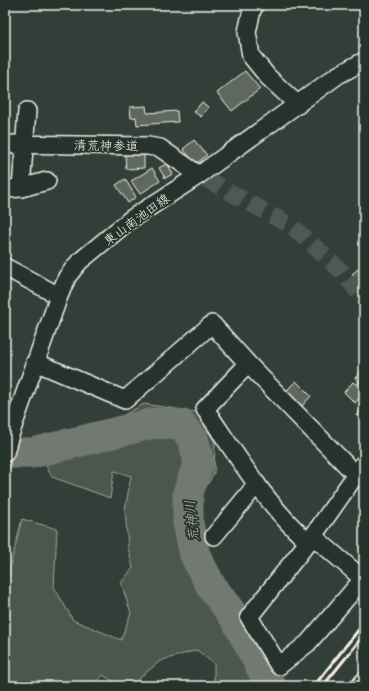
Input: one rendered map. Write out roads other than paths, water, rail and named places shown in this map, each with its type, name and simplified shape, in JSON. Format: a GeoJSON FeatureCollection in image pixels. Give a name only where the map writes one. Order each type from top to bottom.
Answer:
{"type":"FeatureCollection","features":[{"type":"Feature","properties":{"kind":"street"},"geometry":{"type":"LineString","coordinates":[[255,5],[252,10],[247,32],[251,56],[268,77],[298,105]]}},
{"type":"Feature","properties":{"kind":"street","name":"東山南池田線"},"geometry":{"type":"LineString","coordinates":[[6,443],[59,296],[67,277],[79,262],[131,219],[199,175],[338,76],[364,61]]}},
{"type":"Feature","properties":{"kind":"street"},"geometry":{"type":"LineString","coordinates":[[27,111],[24,144],[13,188],[47,182]]}},
{"type":"Feature","properties":{"kind":"street","name":"清荒神参道"},"geometry":{"type":"LineString","coordinates":[[5,144],[148,146],[160,148],[199,175]]}},
{"type":"Feature","properties":{"kind":"street"},"geometry":{"type":"LineString","coordinates":[[5,267],[59,296]]}},
{"type":"Feature","properties":{"kind":"street"},"geometry":{"type":"LineString","coordinates":[[35,362],[125,400],[212,324],[248,364],[360,468],[311,539],[249,617],[279,666],[308,643],[363,579],[311,539],[295,530],[257,484],[205,409],[248,364]]}},
{"type":"Feature","properties":{"kind":"street"},"geometry":{"type":"LineString","coordinates":[[214,536],[257,484]]}},
{"type":"Feature","properties":{"kind":"street"},"geometry":{"type":"LineString","coordinates":[[360,686],[364,681]]}},
{"type":"Feature","properties":{"kind":"waterway","name":"荒神川"},"geometry":{"type":"LineString","coordinates":[[5,453],[32,453],[154,423],[181,425],[193,439],[199,462],[188,493],[188,523],[195,555],[211,586],[236,619],[271,686]]}},
{"type":"Feature","properties":{"kind":"tunnel"},"geometry":{"type":"LineString","coordinates":[[206,179],[293,227],[340,270],[364,299]]}},
{"type":"Feature","properties":{"kind":"railway"},"geometry":{"type":"LineString","coordinates":[[314,686],[364,623]]}},
{"type":"Feature","properties":{"kind":"railway"},"geometry":{"type":"LineString","coordinates":[[323,686],[364,635]]}}]}
